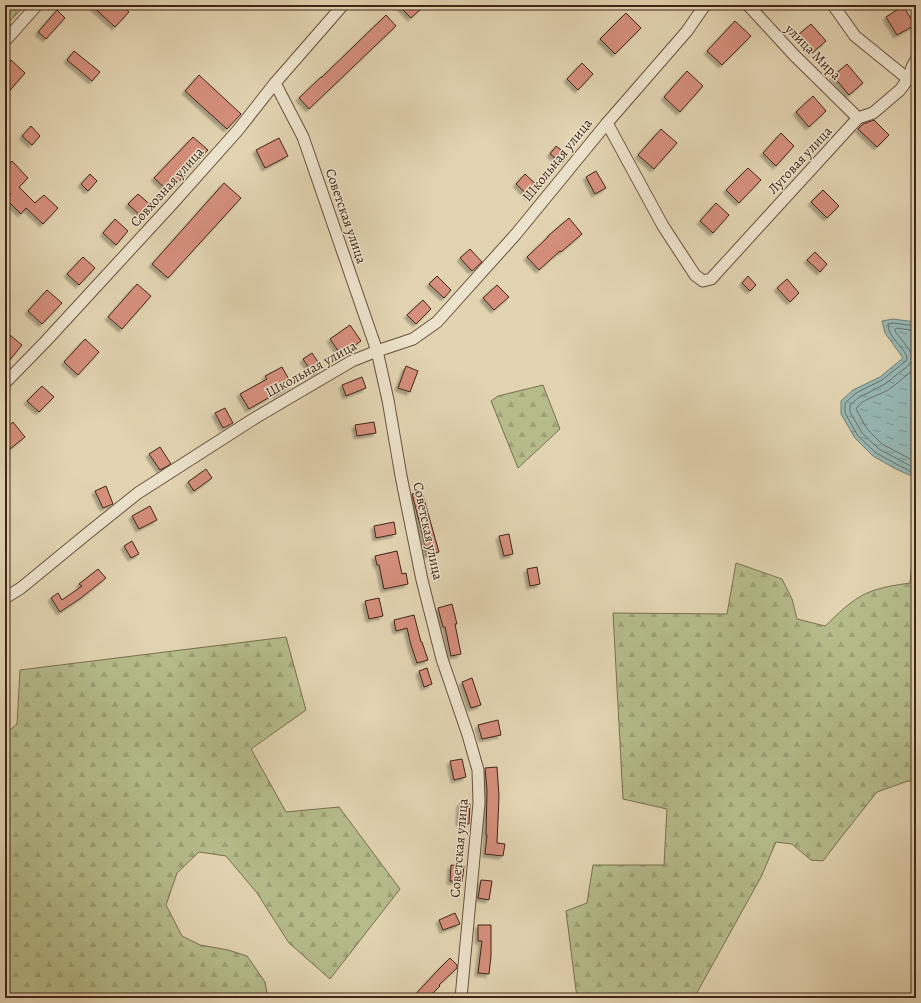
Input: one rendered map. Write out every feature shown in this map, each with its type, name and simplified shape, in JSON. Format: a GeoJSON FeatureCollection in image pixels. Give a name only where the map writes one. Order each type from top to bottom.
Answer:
{"type":"FeatureCollection","features":[{"type":"Feature","properties":{"kind":"street"},"geometry":{"type":"LineString","coordinates":[[5,41],[37,5]]}},
{"type":"Feature","properties":{"kind":"street","name":"Совхозная улица"},"geometry":{"type":"LineString","coordinates":[[5,382],[46,341],[173,203],[238,130],[275,83],[343,5]]}},
{"type":"Feature","properties":{"kind":"street","name":"Школьная улица"},"geometry":{"type":"LineString","coordinates":[[5,598],[21,588],[138,493],[255,418],[352,361],[413,339],[437,322],[516,234],[607,123],[687,31],[705,5]]}},
{"type":"Feature","properties":{"kind":"street","name":"улица Мира"},"geometry":{"type":"LineString","coordinates":[[748,5],[794,55],[858,118]]}},
{"type":"Feature","properties":{"kind":"street"},"geometry":{"type":"LineString","coordinates":[[833,5],[855,36],[908,79]]}},
{"type":"Feature","properties":{"kind":"street","name":"Луговая улица"},"geometry":{"type":"LineString","coordinates":[[607,123],[663,226],[695,275],[703,281],[711,279],[858,118],[873,113],[900,90],[908,79],[916,60]]}},
{"type":"Feature","properties":{"kind":"street","name":"Советская улица"},"geometry":{"type":"LineString","coordinates":[[275,83],[303,137],[377,351],[388,400],[401,476],[422,580],[442,659],[468,735],[478,770],[479,803],[460,998]]}},
{"type":"Feature","properties":{"kind":"green space"},"geometry":{"type":"Polygon","coordinates":[[[5,5],[25,5],[8,23],[5,21],[5,5]]]}},
{"type":"Feature","properties":{"kind":"green space"},"geometry":{"type":"Polygon","coordinates":[[[543,385],[560,429],[518,468],[491,401],[498,396],[543,385]]]}},
{"type":"Feature","properties":{"kind":"green space"},"geometry":{"type":"Polygon","coordinates":[[[916,541],[916,782],[908,781],[877,792],[823,861],[811,860],[792,844],[776,842],[761,877],[694,998],[577,998],[566,911],[587,903],[593,865],[664,865],[667,809],[623,799],[613,613],[727,614],[736,563],[782,579],[792,599],[797,619],[825,626],[861,596],[872,591],[894,585],[910,583],[913,551],[916,541]]]}},
{"type":"Feature","properties":{"kind":"green space"},"geometry":{"type":"Polygon","coordinates":[[[286,637],[306,710],[251,749],[286,812],[339,807],[400,889],[330,979],[289,943],[257,893],[226,856],[199,852],[177,873],[166,905],[182,936],[200,945],[228,950],[247,956],[265,982],[268,998],[9,998],[5,976],[5,734],[17,724],[20,670],[286,637]]]}},
{"type":"Feature","properties":{"kind":"water"},"geometry":{"type":"Polygon","coordinates":[[[893,319],[916,322],[916,478],[873,456],[855,438],[841,414],[841,401],[853,390],[880,377],[903,358],[885,333],[882,321],[893,319]]]}},
{"type":"Feature","properties":{"kind":"building"},"geometry":{"type":"Polygon","coordinates":[[[91,5],[121,5],[129,12],[115,27],[91,5]]]}},
{"type":"Feature","properties":{"kind":"building"},"geometry":{"type":"Polygon","coordinates":[[[398,5],[425,5],[411,18],[398,5]]]}},
{"type":"Feature","properties":{"kind":"building"},"geometry":{"type":"Polygon","coordinates":[[[903,6],[915,25],[897,35],[886,17],[903,6]]]}},
{"type":"Feature","properties":{"kind":"building"},"geometry":{"type":"Polygon","coordinates":[[[57,10],[65,18],[46,39],[38,32],[57,10]]]}},
{"type":"Feature","properties":{"kind":"building"},"geometry":{"type":"Polygon","coordinates":[[[626,13],[641,28],[615,54],[600,39],[626,13]]]}},
{"type":"Feature","properties":{"kind":"building"},"geometry":{"type":"Polygon","coordinates":[[[386,15],[396,26],[309,109],[299,98],[386,15]]]}},
{"type":"Feature","properties":{"kind":"building"},"geometry":{"type":"Polygon","coordinates":[[[735,21],[751,36],[722,65],[707,51],[735,21]]]}},
{"type":"Feature","properties":{"kind":"building"},"geometry":{"type":"Polygon","coordinates":[[[811,24],[826,41],[812,53],[798,35],[811,24]]]}},
{"type":"Feature","properties":{"kind":"building"},"geometry":{"type":"Polygon","coordinates":[[[74,51],[100,72],[92,81],[67,60],[74,51]]]}},
{"type":"Feature","properties":{"kind":"building"},"geometry":{"type":"Polygon","coordinates":[[[11,60],[25,73],[5,96],[5,67],[11,60]]]}},
{"type":"Feature","properties":{"kind":"building"},"geometry":{"type":"Polygon","coordinates":[[[582,63],[593,74],[578,90],[567,79],[582,63]]]}},
{"type":"Feature","properties":{"kind":"building"},"geometry":{"type":"Polygon","coordinates":[[[847,64],[863,83],[849,95],[833,76],[847,64]]]}},
{"type":"Feature","properties":{"kind":"building"},"geometry":{"type":"Polygon","coordinates":[[[687,71],[703,86],[680,112],[664,97],[687,71]]]}},
{"type":"Feature","properties":{"kind":"building"},"geometry":{"type":"Polygon","coordinates":[[[199,75],[241,114],[227,129],[185,91],[199,75]]]}},
{"type":"Feature","properties":{"kind":"building"},"geometry":{"type":"Polygon","coordinates":[[[813,96],[826,111],[809,127],[796,112],[813,96]]]}},
{"type":"Feature","properties":{"kind":"building"},"geometry":{"type":"Polygon","coordinates":[[[874,120],[889,135],[877,147],[858,129],[863,124],[874,120]]]}},
{"type":"Feature","properties":{"kind":"building"},"geometry":{"type":"Polygon","coordinates":[[[31,126],[40,136],[32,145],[22,136],[31,126]]]}},
{"type":"Feature","properties":{"kind":"building"},"geometry":{"type":"Polygon","coordinates":[[[661,129],[677,143],[654,169],[638,155],[661,129]]]}},
{"type":"Feature","properties":{"kind":"building"},"geometry":{"type":"Polygon","coordinates":[[[781,133],[794,146],[776,166],[763,153],[781,133]]]}},
{"type":"Feature","properties":{"kind":"building"},"geometry":{"type":"Polygon","coordinates":[[[193,137],[208,150],[169,192],[154,178],[193,137]]]}},
{"type":"Feature","properties":{"kind":"building"},"geometry":{"type":"Polygon","coordinates":[[[279,138],[288,156],[265,168],[256,150],[279,138]]]}},
{"type":"Feature","properties":{"kind":"building"},"geometry":{"type":"Polygon","coordinates":[[[556,146],[568,155],[562,163],[550,154],[556,146]]]}},
{"type":"Feature","properties":{"kind":"building"},"geometry":{"type":"Polygon","coordinates":[[[12,161],[28,178],[19,187],[35,203],[44,195],[58,208],[43,224],[26,208],[21,214],[6,199],[11,194],[5,188],[5,169],[12,161]]]}},
{"type":"Feature","properties":{"kind":"building"},"geometry":{"type":"Polygon","coordinates":[[[748,168],[761,180],[739,203],[726,190],[748,168]]]}},
{"type":"Feature","properties":{"kind":"building"},"geometry":{"type":"Polygon","coordinates":[[[596,171],[606,188],[595,194],[586,177],[596,171]]]}},
{"type":"Feature","properties":{"kind":"building"},"geometry":{"type":"Polygon","coordinates":[[[90,174],[97,181],[88,191],[81,184],[90,174]]]}},
{"type":"Feature","properties":{"kind":"building"},"geometry":{"type":"Polygon","coordinates":[[[525,174],[540,188],[531,198],[516,184],[525,174]]]}},
{"type":"Feature","properties":{"kind":"building"},"geometry":{"type":"Polygon","coordinates":[[[224,183],[241,198],[168,278],[152,264],[224,183]]]}},
{"type":"Feature","properties":{"kind":"building"},"geometry":{"type":"Polygon","coordinates":[[[823,190],[839,206],[827,218],[811,202],[823,190]]]}},
{"type":"Feature","properties":{"kind":"building"},"geometry":{"type":"Polygon","coordinates":[[[138,194],[153,207],[143,218],[128,204],[138,194]]]}},
{"type":"Feature","properties":{"kind":"building"},"geometry":{"type":"Polygon","coordinates":[[[716,203],[729,215],[713,233],[700,221],[716,203]]]}},
{"type":"Feature","properties":{"kind":"building"},"geometry":{"type":"Polygon","coordinates":[[[569,218],[582,234],[539,270],[527,257],[569,218]]]}},
{"type":"Feature","properties":{"kind":"building"},"geometry":{"type":"Polygon","coordinates":[[[115,219],[128,231],[116,245],[103,233],[115,219]]]}},
{"type":"Feature","properties":{"kind":"building"},"geometry":{"type":"Polygon","coordinates":[[[470,249],[482,262],[472,271],[460,258],[470,249]]]}},
{"type":"Feature","properties":{"kind":"building"},"geometry":{"type":"Polygon","coordinates":[[[815,252],[827,264],[820,272],[807,260],[815,252]]]}},
{"type":"Feature","properties":{"kind":"building"},"geometry":{"type":"Polygon","coordinates":[[[83,257],[95,268],[79,285],[67,274],[83,257]]]}},
{"type":"Feature","properties":{"kind":"building"},"geometry":{"type":"Polygon","coordinates":[[[437,276],[451,290],[444,298],[429,284],[437,276]]]}},
{"type":"Feature","properties":{"kind":"building"},"geometry":{"type":"Polygon","coordinates":[[[748,276],[756,285],[750,291],[742,283],[748,276]]]}},
{"type":"Feature","properties":{"kind":"building"},"geometry":{"type":"Polygon","coordinates":[[[787,279],[799,293],[790,302],[777,288],[787,279]]]}},
{"type":"Feature","properties":{"kind":"building"},"geometry":{"type":"Polygon","coordinates":[[[137,284],[151,296],[122,329],[108,317],[137,284]]]}},
{"type":"Feature","properties":{"kind":"building"},"geometry":{"type":"Polygon","coordinates":[[[497,285],[509,297],[494,310],[483,298],[497,285]]]}},
{"type":"Feature","properties":{"kind":"building"},"geometry":{"type":"Polygon","coordinates":[[[47,290],[62,303],[42,324],[28,311],[47,290]]]}},
{"type":"Feature","properties":{"kind":"building"},"geometry":{"type":"Polygon","coordinates":[[[423,300],[431,309],[416,324],[407,315],[423,300]]]}},
{"type":"Feature","properties":{"kind":"building"},"geometry":{"type":"Polygon","coordinates":[[[350,325],[361,341],[341,355],[330,339],[350,325]]]}},
{"type":"Feature","properties":{"kind":"building"},"geometry":{"type":"Polygon","coordinates":[[[5,331],[22,345],[5,366],[5,331]]]}},
{"type":"Feature","properties":{"kind":"building"},"geometry":{"type":"Polygon","coordinates":[[[85,339],[99,352],[78,375],[64,362],[85,339]]]}},
{"type":"Feature","properties":{"kind":"building"},"geometry":{"type":"Polygon","coordinates":[[[312,353],[322,368],[313,374],[303,359],[312,353]]]}},
{"type":"Feature","properties":{"kind":"building"},"geometry":{"type":"Polygon","coordinates":[[[406,366],[418,371],[410,392],[398,388],[406,366]]]}},
{"type":"Feature","properties":{"kind":"building"},"geometry":{"type":"Polygon","coordinates":[[[282,367],[292,385],[249,409],[240,394],[267,379],[265,376],[282,367]]]}},
{"type":"Feature","properties":{"kind":"building"},"geometry":{"type":"Polygon","coordinates":[[[362,377],[366,388],[346,396],[342,385],[362,377]]]}},
{"type":"Feature","properties":{"kind":"building"},"geometry":{"type":"Polygon","coordinates":[[[42,386],[54,397],[39,412],[27,401],[42,386]]]}},
{"type":"Feature","properties":{"kind":"building"},"geometry":{"type":"Polygon","coordinates":[[[225,408],[233,423],[223,428],[215,413],[225,408]]]}},
{"type":"Feature","properties":{"kind":"building"},"geometry":{"type":"Polygon","coordinates":[[[13,422],[25,437],[5,453],[5,429],[13,422]]]}},
{"type":"Feature","properties":{"kind":"building"},"geometry":{"type":"Polygon","coordinates":[[[374,422],[376,433],[357,436],[355,425],[374,422]]]}},
{"type":"Feature","properties":{"kind":"building"},"geometry":{"type":"Polygon","coordinates":[[[160,447],[171,464],[160,470],[149,454],[160,447]]]}},
{"type":"Feature","properties":{"kind":"building"},"geometry":{"type":"Polygon","coordinates":[[[206,469],[212,478],[194,491],[188,482],[206,469]]]}},
{"type":"Feature","properties":{"kind":"building"},"geometry":{"type":"Polygon","coordinates":[[[106,486],[113,504],[103,508],[95,491],[106,486]]]}},
{"type":"Feature","properties":{"kind":"building"},"geometry":{"type":"Polygon","coordinates":[[[422,492],[439,552],[427,555],[412,494],[422,492]]]}},
{"type":"Feature","properties":{"kind":"building"},"geometry":{"type":"Polygon","coordinates":[[[150,506],[157,520],[139,529],[132,516],[150,506]]]}},
{"type":"Feature","properties":{"kind":"building"},"geometry":{"type":"Polygon","coordinates":[[[394,522],[396,534],[376,538],[374,526],[394,522]]]}},
{"type":"Feature","properties":{"kind":"building"},"geometry":{"type":"Polygon","coordinates":[[[509,534],[513,554],[504,556],[499,536],[509,534]]]}},
{"type":"Feature","properties":{"kind":"building"},"geometry":{"type":"Polygon","coordinates":[[[132,541],[139,554],[131,558],[124,546],[132,541]]]}},
{"type":"Feature","properties":{"kind":"building"},"geometry":{"type":"Polygon","coordinates":[[[397,551],[402,574],[406,573],[408,584],[384,589],[379,565],[377,565],[375,556],[397,551]]]}},
{"type":"Feature","properties":{"kind":"building"},"geometry":{"type":"Polygon","coordinates":[[[537,567],[540,584],[530,586],[527,569],[537,567]]]}},
{"type":"Feature","properties":{"kind":"building"},"geometry":{"type":"Polygon","coordinates":[[[98,569],[106,578],[81,598],[60,612],[51,598],[58,593],[62,600],[82,586],[79,584],[98,569]]]}},
{"type":"Feature","properties":{"kind":"building"},"geometry":{"type":"Polygon","coordinates":[[[379,598],[383,616],[369,619],[365,601],[379,598]]]}},
{"type":"Feature","properties":{"kind":"building"},"geometry":{"type":"Polygon","coordinates":[[[452,604],[457,624],[455,624],[461,654],[451,656],[445,627],[443,627],[438,608],[452,604]]]}},
{"type":"Feature","properties":{"kind":"building"},"geometry":{"type":"Polygon","coordinates":[[[414,615],[421,642],[428,660],[417,663],[407,628],[396,631],[394,620],[414,615]]]}},
{"type":"Feature","properties":{"kind":"building"},"geometry":{"type":"Polygon","coordinates":[[[427,668],[432,684],[424,687],[419,671],[427,668]]]}},
{"type":"Feature","properties":{"kind":"building"},"geometry":{"type":"Polygon","coordinates":[[[472,678],[481,705],[471,708],[462,682],[472,678]]]}},
{"type":"Feature","properties":{"kind":"building"},"geometry":{"type":"Polygon","coordinates":[[[498,720],[501,735],[482,739],[478,725],[498,720]]]}},
{"type":"Feature","properties":{"kind":"building"},"geometry":{"type":"Polygon","coordinates":[[[462,759],[466,777],[454,780],[450,761],[462,759]]]}},
{"type":"Feature","properties":{"kind":"building"},"geometry":{"type":"Polygon","coordinates":[[[497,767],[499,796],[497,843],[505,844],[503,856],[485,854],[487,835],[487,790],[485,768],[497,767]]]}},
{"type":"Feature","properties":{"kind":"building"},"geometry":{"type":"Polygon","coordinates":[[[460,803],[470,804],[469,824],[459,823],[460,803]]]}},
{"type":"Feature","properties":{"kind":"building"},"geometry":{"type":"Polygon","coordinates":[[[451,865],[464,866],[462,882],[450,881],[451,865]]]}},
{"type":"Feature","properties":{"kind":"building"},"geometry":{"type":"Polygon","coordinates":[[[481,880],[492,881],[489,900],[478,898],[481,880]]]}},
{"type":"Feature","properties":{"kind":"building"},"geometry":{"type":"Polygon","coordinates":[[[455,913],[460,924],[443,930],[439,920],[455,913]]]}},
{"type":"Feature","properties":{"kind":"building"},"geometry":{"type":"Polygon","coordinates":[[[478,925],[491,925],[491,956],[489,974],[478,973],[482,941],[478,941],[478,925]]]}},
{"type":"Feature","properties":{"kind":"building"},"geometry":{"type":"Polygon","coordinates":[[[450,958],[457,965],[457,968],[439,985],[440,986],[428,998],[412,998],[438,970],[450,958]]]}}]}
